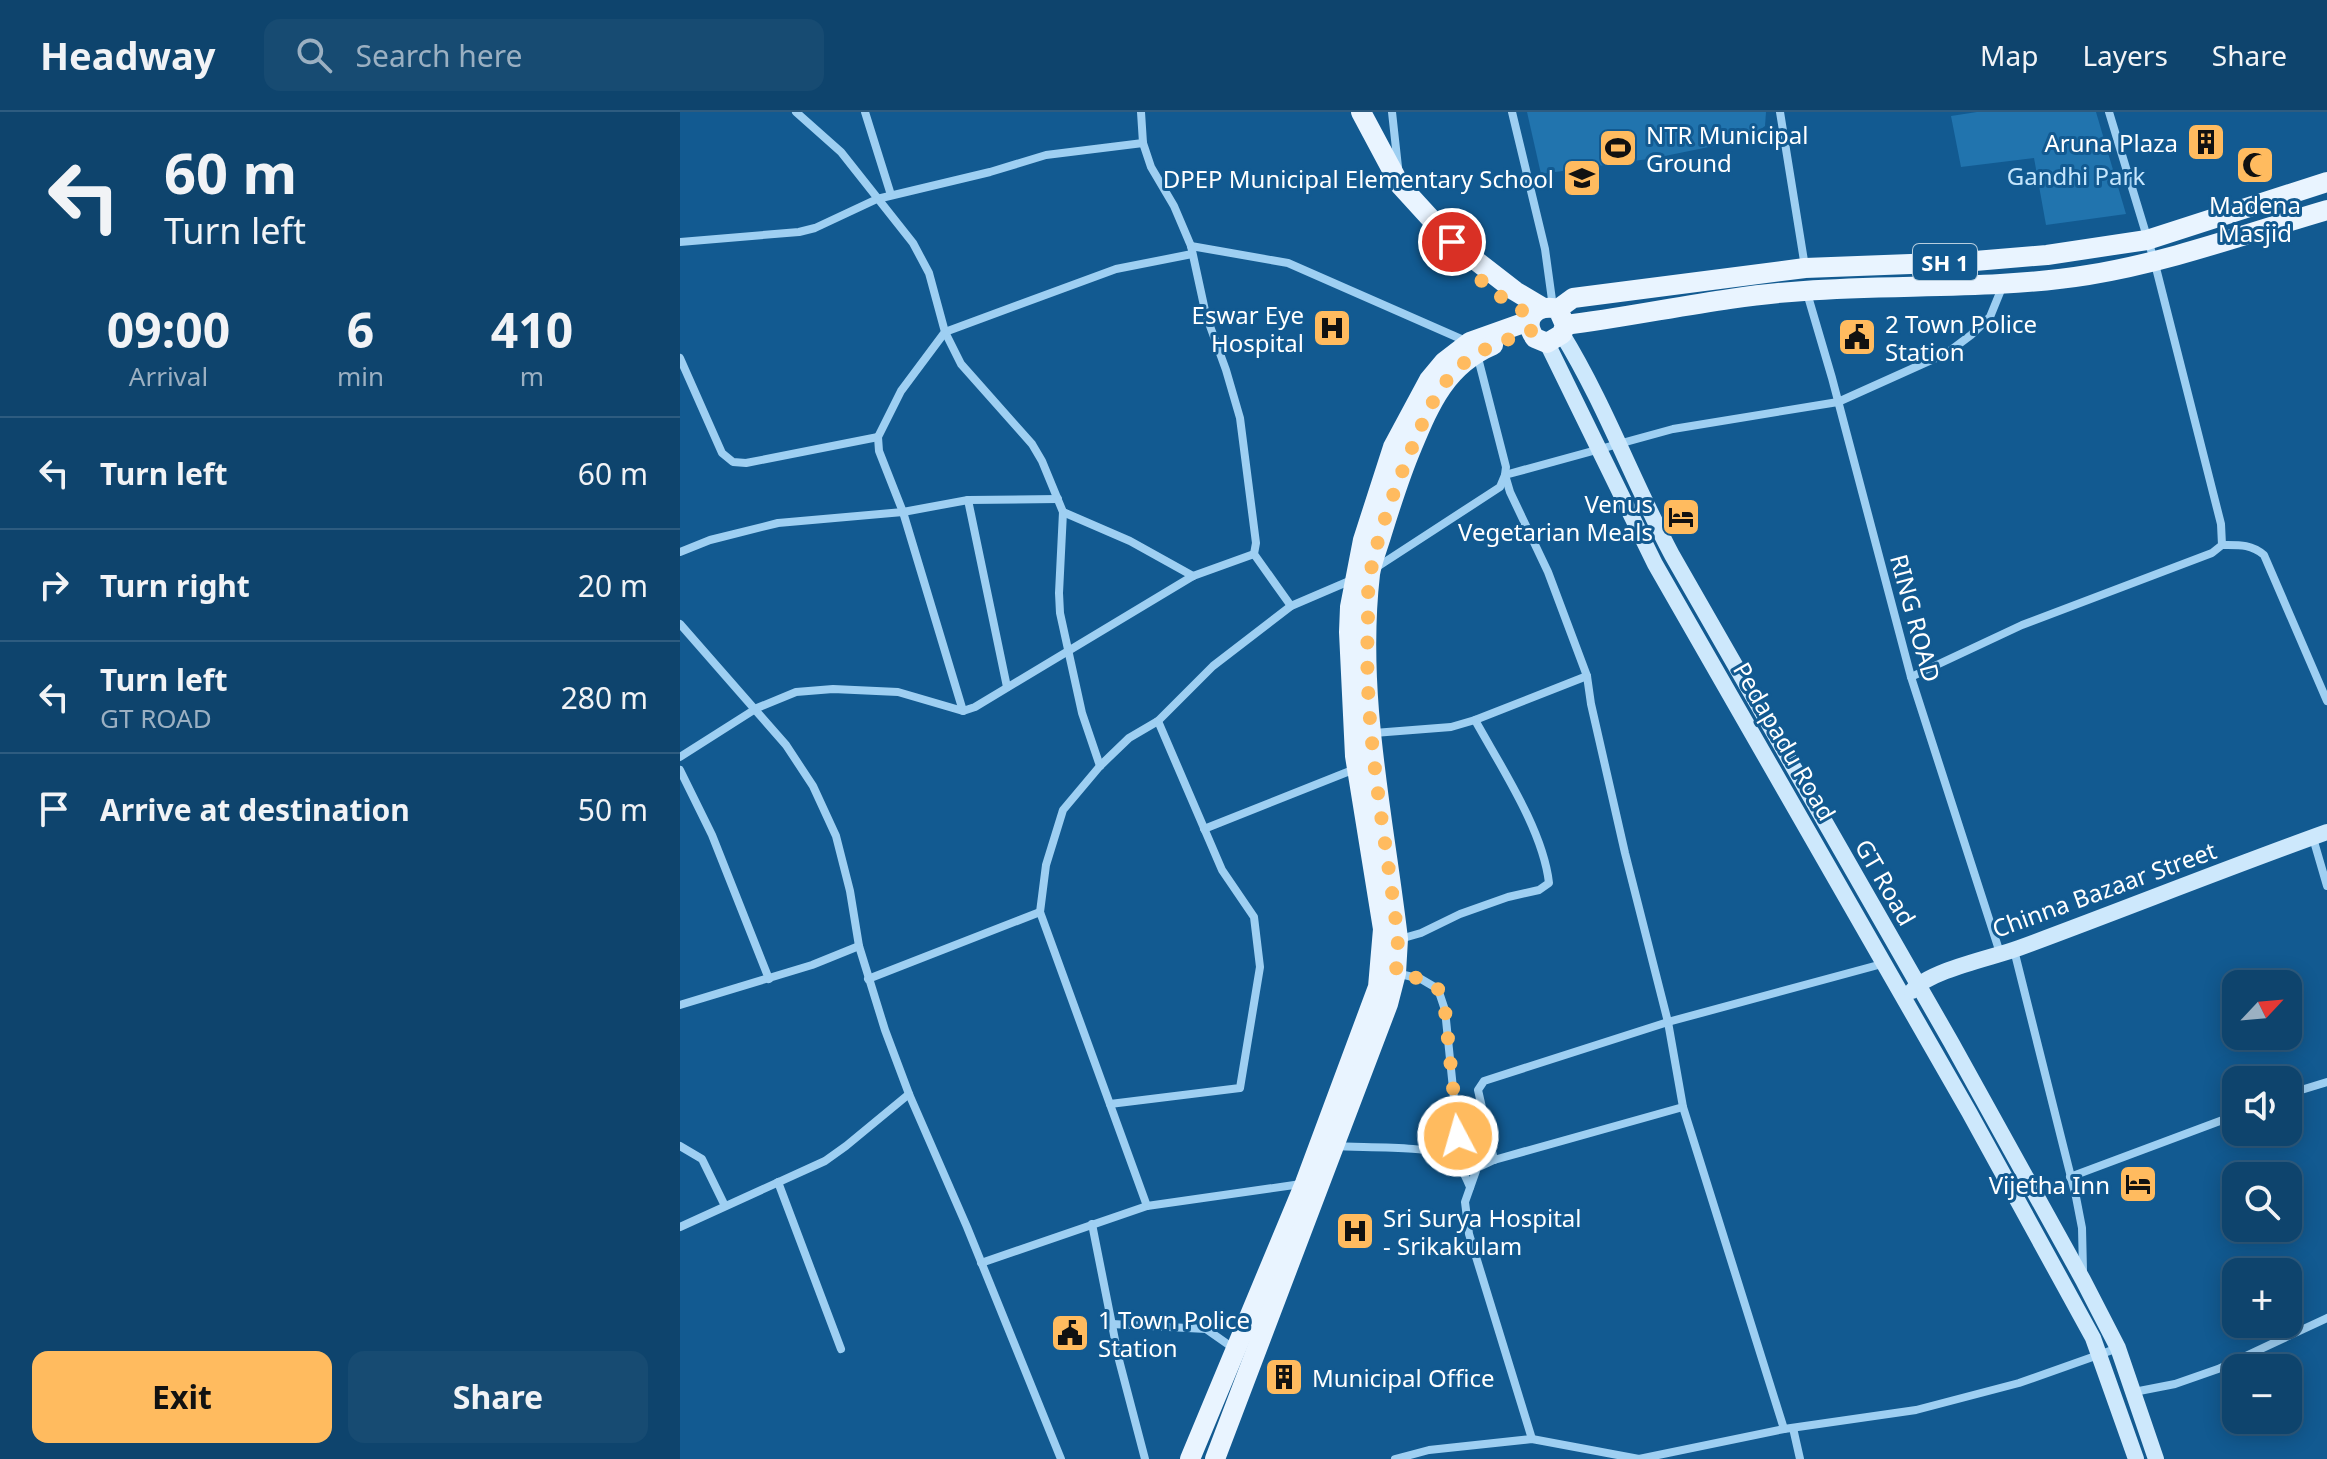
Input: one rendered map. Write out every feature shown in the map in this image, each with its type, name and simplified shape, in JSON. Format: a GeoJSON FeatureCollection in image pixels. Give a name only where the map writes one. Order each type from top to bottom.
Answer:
{"type":"FeatureCollection","features":[{"type":"Feature","properties":{"kind":"main road"},"geometry":{"type":"LineString","coordinates":[[1361,112],[1400,185],[1452,242],[1515,291],[1546,322]]}},
{"type":"Feature","properties":{"kind":"main road","name":"SH 1"},"geometry":{"type":"LineString","coordinates":[[1546,322],[1573,298],[1805,268],[2047,255],[2147,240],[2327,182]]}},
{"type":"Feature","properties":{"kind":"main road","name":"SH 1"},"geometry":{"type":"LineString","coordinates":[[1215,1459],[1388,1004],[1396,973],[1398,939],[1366,765],[1370,733],[1363,540],[1402,427],[1429,380],[1444,362],[1473,348],[1546,322],[1743,296],[2004,284],[2088,275],[2154,260],[2327,210]]}},
{"type":"Feature","properties":{"kind":"main road","name":"GT Road"},"geometry":{"type":"LineString","coordinates":[[1546,322],[1583,368],[1646,507],[1672,555],[2083,1280],[2118,1348],[2156,1459]]}},
{"type":"Feature","properties":{"kind":"main road","name":"Pedapadu Road"},"geometry":{"type":"LineString","coordinates":[[1546,322],[1598,451],[1655,564],[1969,1112],[2100,1354],[2136,1459]]}},
{"type":"Feature","properties":{"kind":"main road","name":"SH 1"},"geometry":{"type":"LineString","coordinates":[[1190,1459],[1305,1183],[1378,987],[1383,929],[1349,632],[1362,575]]}},
{"type":"Feature","properties":{"kind":"main road","name":"Chinna Bazaar Street"},"geometry":{"type":"LineString","coordinates":[[1903,1001],[1917,985],[2320,834]]}},
{"type":"Feature","properties":{"kind":"street"},"geometry":{"type":"LineString","coordinates":[[796,112],[841,152],[913,243],[929,273],[945,332],[961,364],[1032,444],[1042,461],[1063,512],[1060,613],[1082,713],[1100,766]]}},
{"type":"Feature","properties":{"kind":"street"},"geometry":{"type":"LineString","coordinates":[[865,112],[891,195]]}},
{"type":"Feature","properties":{"kind":"street"},"geometry":{"type":"LineString","coordinates":[[1141,112],[1143,143],[1151,167],[1174,206],[1191,250],[1206,315],[1240,418],[1256,543],[1254,554],[1291,606]]}},
{"type":"Feature","properties":{"kind":"street"},"geometry":{"type":"LineString","coordinates":[[1392,112],[1400,185]]}},
{"type":"Feature","properties":{"kind":"street"},"geometry":{"type":"LineString","coordinates":[[1512,112],[1545,249],[1546,322]]}},
{"type":"Feature","properties":{"kind":"street"},"geometry":{"type":"LineString","coordinates":[[1780,112],[1805,268]]}},
{"type":"Feature","properties":{"kind":"street"},"geometry":{"type":"LineString","coordinates":[[2109,112],[2154,260],[2221,524],[2222,545]]}},
{"type":"Feature","properties":{"kind":"street"},"geometry":{"type":"LineString","coordinates":[[680,242],[799,232],[891,195],[990,172],[1046,155],[1143,143]]}},
{"type":"Feature","properties":{"kind":"street"},"geometry":{"type":"LineString","coordinates":[[963,711],[903,512],[882,464],[878,437],[901,391],[945,332],[1116,269],[1191,250],[1288,263],[1473,348],[1506,467],[1500,487],[1362,575],[1291,606],[1213,666],[1158,721],[1129,738],[1100,766],[1063,810],[1046,865],[1040,912],[1147,1206]]}},
{"type":"Feature","properties":{"kind":"street"},"geometry":{"type":"LineString","coordinates":[[1505,475],[1673,429],[1838,402],[1947,353],[1990,317],[2004,284]]}},
{"type":"Feature","properties":{"kind":"street","name":"RING ROAD"},"geometry":{"type":"LineString","coordinates":[[1806,291],[1911,677],[2007,951],[2082,1228],[2083,1280]]}},
{"type":"Feature","properties":{"kind":"street"},"geometry":{"type":"LineString","coordinates":[[680,358],[722,453],[733,462],[746,463],[878,437]]}},
{"type":"Feature","properties":{"kind":"street"},"geometry":{"type":"LineString","coordinates":[[1505,475],[1548,572],[1587,676],[1625,853],[1668,1022],[1683,1107],[1800,1459]]}},
{"type":"Feature","properties":{"kind":"street"},"geometry":{"type":"LineString","coordinates":[[680,552],[710,540],[778,523],[903,512],[968,500],[1058,499]]}},
{"type":"Feature","properties":{"kind":"street"},"geometry":{"type":"LineString","coordinates":[[968,500],[1007,687]]}},
{"type":"Feature","properties":{"kind":"street"},"geometry":{"type":"LineString","coordinates":[[1063,512],[1130,541],[1193,576]]}},
{"type":"Feature","properties":{"kind":"street"},"geometry":{"type":"LineString","coordinates":[[1911,677],[2022,625],[2212,553],[2222,545],[2244,544],[2264,555],[2327,701]]}},
{"type":"Feature","properties":{"kind":"street"},"geometry":{"type":"LineString","coordinates":[[680,757],[757,708],[796,692],[833,689],[898,692],[963,711],[975,707],[1193,576],[1254,554]]}},
{"type":"Feature","properties":{"kind":"street"},"geometry":{"type":"LineString","coordinates":[[680,624],[757,708],[786,745],[813,786],[836,836],[868,979],[909,1094],[1061,1459]]}},
{"type":"Feature","properties":{"kind":"street"},"geometry":{"type":"LineString","coordinates":[[680,641],[691,635]]}},
{"type":"Feature","properties":{"kind":"street"},"geometry":{"type":"LineString","coordinates":[[1370,733],[1451,727],[1587,676]]}},
{"type":"Feature","properties":{"kind":"street"},"geometry":{"type":"LineString","coordinates":[[1398,939],[1421,933],[1460,914],[1508,897],[1539,890],[1549,883],[1529,820],[1475,720]]}},
{"type":"Feature","properties":{"kind":"street"},"geometry":{"type":"LineString","coordinates":[[1110,1104],[1240,1088],[1260,967],[1254,917],[1222,870],[1158,721]]}},
{"type":"Feature","properties":{"kind":"street"},"geometry":{"type":"LineString","coordinates":[[1204,829],[1366,765]]}},
{"type":"Feature","properties":{"kind":"street"},"geometry":{"type":"LineString","coordinates":[[680,770],[712,835],[769,979]]}},
{"type":"Feature","properties":{"kind":"street"},"geometry":{"type":"LineString","coordinates":[[2320,834],[2327,886]]}},
{"type":"Feature","properties":{"kind":"street"},"geometry":{"type":"LineString","coordinates":[[868,979],[1040,912]]}},
{"type":"Feature","properties":{"kind":"street"},"geometry":{"type":"LineString","coordinates":[[680,1005],[769,979],[859,946]]}},
{"type":"Feature","properties":{"kind":"street"},"geometry":{"type":"LineString","coordinates":[[1494,1160],[1478,1090],[1484,1081],[1668,1022],[1882,964]]}},
{"type":"Feature","properties":{"kind":"street"},"geometry":{"type":"LineString","coordinates":[[1396,973],[1421,979],[1438,989],[1445,1010],[1461,1167],[1470,1187]]}},
{"type":"Feature","properties":{"kind":"street"},"geometry":{"type":"LineString","coordinates":[[2302,1090],[2327,1082]]}},
{"type":"Feature","properties":{"kind":"street"},"geometry":{"type":"LineString","coordinates":[[680,1227],[836,1153],[909,1094]]}},
{"type":"Feature","properties":{"kind":"street"},"geometry":{"type":"LineString","coordinates":[[1532,1439],[1469,1234],[1465,1202],[1477,1168],[1494,1160],[1683,1107]]}},
{"type":"Feature","properties":{"kind":"street"},"geometry":{"type":"LineString","coordinates":[[2070,1177],[2222,1120]]}},
{"type":"Feature","properties":{"kind":"street"},"geometry":{"type":"LineString","coordinates":[[680,1146],[694,1151],[702,1159],[725,1206]]}},
{"type":"Feature","properties":{"kind":"street"},"geometry":{"type":"LineString","coordinates":[[1335,1146],[1425,1151],[1446,1155],[1461,1167]]}},
{"type":"Feature","properties":{"kind":"street"},"geometry":{"type":"LineString","coordinates":[[778,1182],[841,1349]]}},
{"type":"Feature","properties":{"kind":"street"},"geometry":{"type":"LineString","coordinates":[[981,1263],[1147,1206],[1305,1183]]}},
{"type":"Feature","properties":{"kind":"street"},"geometry":{"type":"LineString","coordinates":[[1092,1224],[1112,1324],[1145,1459]]}},
{"type":"Feature","properties":{"kind":"street"},"geometry":{"type":"LineString","coordinates":[[2134,1392],[2175,1384],[2218,1369],[2327,1318]]}},
{"type":"Feature","properties":{"kind":"street"},"geometry":{"type":"LineString","coordinates":[[1112,1324],[1206,1329],[1237,1351]]}},
{"type":"Feature","properties":{"kind":"street"},"geometry":{"type":"LineString","coordinates":[[1395,1459],[1429,1450],[1532,1439],[1639,1459],[1789,1428],[1877,1417],[1953,1402],[2019,1383],[2118,1348]]}},
{"type":"Feature","properties":{"kind":"green space","name":"NTR Municipal Ground"},"geometry":{"type":"Polygon","coordinates":[[[1527,112],[1766,112],[1765,126],[1748,139],[1655,158],[1541,174],[1527,112]]]}},
{"type":"Feature","properties":{"kind":"green space","name":"Gandhi Park"},"geometry":{"type":"Polygon","coordinates":[[[1977,112],[2096,112],[2126,214],[2046,225],[2034,158],[1961,167],[1951,116],[1977,112]]]}},
{"type":"Feature","properties":{"kind":"place","name":"Aruna Plaza"},"geometry":{"type":"Point","coordinates":[2206,142]}},
{"type":"Feature","properties":{"kind":"place","name":"NTR Municipal Ground"},"geometry":{"type":"Point","coordinates":[1618,148]}},
{"type":"Feature","properties":{"kind":"place","name":"Madena Masjid"},"geometry":{"type":"Point","coordinates":[2255,165]}},
{"type":"Feature","properties":{"kind":"place","name":"DPEP Municipal Elementary School"},"geometry":{"type":"Point","coordinates":[1582,178]}},
{"type":"Feature","properties":{"kind":"place","name":"Eswar Eye Hospital"},"geometry":{"type":"Point","coordinates":[1332,328]}},
{"type":"Feature","properties":{"kind":"place","name":"2 Town Police Station"},"geometry":{"type":"Point","coordinates":[1857,337]}},
{"type":"Feature","properties":{"kind":"place","name":"Venus Vegetarian Meals"},"geometry":{"type":"Point","coordinates":[1681,517]}},
{"type":"Feature","properties":{"kind":"place","name":"Vijetha Inn"},"geometry":{"type":"Point","coordinates":[2138,1184]}},
{"type":"Feature","properties":{"kind":"place","name":"Sri Surya Hospital - Srikakulam"},"geometry":{"type":"Point","coordinates":[1355,1231]}},
{"type":"Feature","properties":{"kind":"place","name":"1 Town Police Station"},"geometry":{"type":"Point","coordinates":[1070,1333]}},
{"type":"Feature","properties":{"kind":"place","name":"Municipal Office"},"geometry":{"type":"Point","coordinates":[1284,1377]}},
{"type":"Feature","properties":{"kind":"route"},"geometry":{"type":"LineString","coordinates":[[1452,242],[1460,263],[1514,307],[1531,316],[1531,332],[1477,353],[1450,375],[1436,392],[1399,479],[1370,572],[1366,654],[1370,733],[1398,939],[1396,973],[1421,979],[1438,989],[1445,1010],[1458,1136]]}}]}
